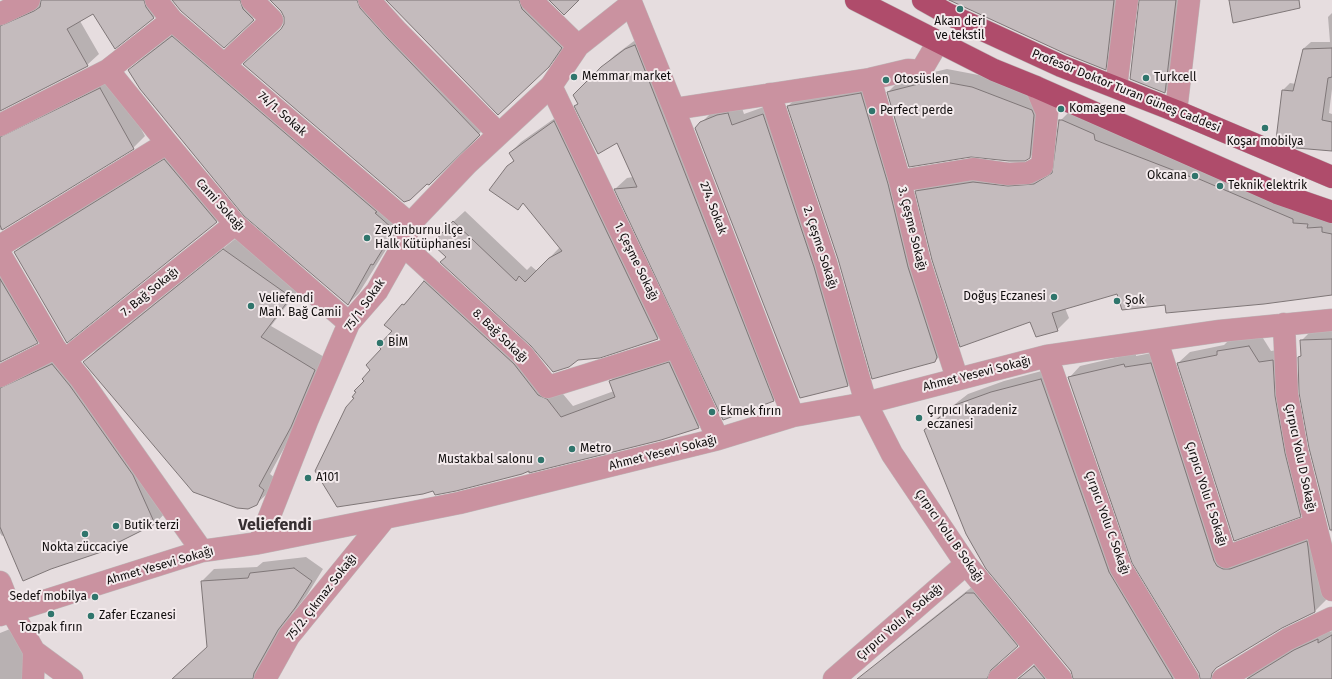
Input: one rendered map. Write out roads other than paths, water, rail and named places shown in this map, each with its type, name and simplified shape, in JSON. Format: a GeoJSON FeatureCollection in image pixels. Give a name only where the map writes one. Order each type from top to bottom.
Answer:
{"type":"FeatureCollection","features":[{"type":"Feature","properties":{"kind":"main road"},"geometry":{"type":"LineString","coordinates":[[856,0],[994,70],[1277,193],[1332,212]]}},
{"type":"Feature","properties":{"kind":"main road","name":"Profesör Doktor Turan Güneş Caddesi"},"geometry":{"type":"LineString","coordinates":[[923,0],[947,6],[1061,66],[1176,110],[1332,177]]}},
{"type":"Feature","properties":{"kind":"street"},"geometry":{"type":"LineString","coordinates":[[0,14],[29,0]]}},
{"type":"Feature","properties":{"kind":"street","name":"74/1. Sokak"},"geometry":{"type":"LineString","coordinates":[[156,0],[172,20],[410,224]]}},
{"type":"Feature","properties":{"kind":"street"},"geometry":{"type":"LineString","coordinates":[[224,65],[272,20],[252,0]]}},
{"type":"Feature","properties":{"kind":"street"},"geometry":{"type":"LineString","coordinates":[[369,0],[396,30],[499,134]]}},
{"type":"Feature","properties":{"kind":"street"},"geometry":{"type":"LineString","coordinates":[[531,0],[578,46]]}},
{"type":"Feature","properties":{"kind":"street"},"geometry":{"type":"LineString","coordinates":[[1116,87],[1127,0]]}},
{"type":"Feature","properties":{"kind":"street"},"geometry":{"type":"LineString","coordinates":[[1176,110],[1189,0]]}},
{"type":"Feature","properties":{"kind":"street","name":"75/1. Sokak"},"geometry":{"type":"LineString","coordinates":[[259,543],[307,421],[349,323],[377,292],[403,245],[410,224],[499,134],[551,86],[578,46],[631,2]]}},
{"type":"Feature","properties":{"kind":"street","name":"274. Sokak"},"geometry":{"type":"LineString","coordinates":[[631,2],[674,108],[793,416]]}},
{"type":"Feature","properties":{"kind":"street"},"geometry":{"type":"LineString","coordinates":[[0,125],[108,70],[172,20]]}},
{"type":"Feature","properties":{"kind":"street"},"geometry":{"type":"LineString","coordinates":[[674,108],[870,79],[908,70],[921,71],[938,42]]}},
{"type":"Feature","properties":{"kind":"street","name":"Cami Sokağı"},"geometry":{"type":"LineString","coordinates":[[108,70],[167,143],[236,224],[349,323]]}},
{"type":"Feature","properties":{"kind":"street","name":"3. Çeşme Sokağı"},"geometry":{"type":"LineString","coordinates":[[870,79],[900,181],[920,264],[957,378]]}},
{"type":"Feature","properties":{"kind":"street","name":"1. Çeşme Sokağı"},"geometry":{"type":"LineString","coordinates":[[551,86],[676,347],[718,439]]}},
{"type":"Feature","properties":{"kind":"street"},"geometry":{"type":"LineString","coordinates":[[900,181],[973,169],[1008,174],[1028,173],[1042,166],[1047,113],[1036,87]]}},
{"type":"Feature","properties":{"kind":"street","name":"2. Çeşme Sokağı"},"geometry":{"type":"LineString","coordinates":[[770,94],[826,262],[866,403]]}},
{"type":"Feature","properties":{"kind":"street"},"geometry":{"type":"LineString","coordinates":[[0,246],[167,143]]}},
{"type":"Feature","properties":{"kind":"street","name":"7. Bağ Sokağı"},"geometry":{"type":"LineString","coordinates":[[0,376],[60,354],[236,224]]}},
{"type":"Feature","properties":{"kind":"street","name":"8. Bağ Sokağı"},"geometry":{"type":"LineString","coordinates":[[403,245],[524,355],[548,387],[676,347]]}},
{"type":"Feature","properties":{"kind":"street"},"geometry":{"type":"LineString","coordinates":[[0,254],[60,354],[80,378],[202,551]]}},
{"type":"Feature","properties":{"kind":"street","name":"Ahmet Yesevi Sokağı"},"geometry":{"type":"LineString","coordinates":[[6,613],[202,551],[259,543],[458,504],[718,439],[793,416],[866,403],[957,378],[1048,356],[1284,324],[1332,320]]}},
{"type":"Feature","properties":{"kind":"street","name":"Çırpıcı Yolu D Sokağı"},"geometry":{"type":"LineString","coordinates":[[1284,324],[1287,394],[1297,451],[1314,525],[1332,590]]}},
{"type":"Feature","properties":{"kind":"street","name":"Çırpıcı Yolu E Sokağı"},"geometry":{"type":"LineString","coordinates":[[1157,341],[1226,557],[1314,525]]}},
{"type":"Feature","properties":{"kind":"street","name":"Çırpıcı Yolu C Sokağı"},"geometry":{"type":"LineString","coordinates":[[1048,356],[1121,568],[1188,679]]}},
{"type":"Feature","properties":{"kind":"street","name":"Çırpıcı Yolu B Sokağı"},"geometry":{"type":"LineString","coordinates":[[866,403],[892,454],[966,564],[1060,679]]}},
{"type":"Feature","properties":{"kind":"street","name":"75/2. Çıkmaz Sokağı"},"geometry":{"type":"LineString","coordinates":[[265,679],[290,636],[385,518]]}},
{"type":"Feature","properties":{"kind":"street","name":"Çırpıcı Yolu A Sokağı"},"geometry":{"type":"LineString","coordinates":[[834,679],[966,564]]}},
{"type":"Feature","properties":{"kind":"street"},"geometry":{"type":"LineString","coordinates":[[0,582],[6,613],[34,651],[72,679]]}},
{"type":"Feature","properties":{"kind":"street"},"geometry":{"type":"LineString","coordinates":[[1229,677],[1288,639],[1332,618]]}},
{"type":"Feature","properties":{"kind":"street"},"geometry":{"type":"LineString","coordinates":[[999,679],[1035,648]]}},
{"type":"Feature","properties":{"kind":"street"},"geometry":{"type":"LineString","coordinates":[[33,679],[34,651]]}},
{"type":"Feature","properties":{"kind":"place","name":"Akan deri ve tekstil"},"geometry":{"type":"Point","coordinates":[960,9]}},
{"type":"Feature","properties":{"kind":"place","name":"Memmar market"},"geometry":{"type":"Point","coordinates":[574,77]}},
{"type":"Feature","properties":{"kind":"place","name":"Turkcell"},"geometry":{"type":"Point","coordinates":[1146,78]}},
{"type":"Feature","properties":{"kind":"place","name":"Otosüslen"},"geometry":{"type":"Point","coordinates":[886,80]}},
{"type":"Feature","properties":{"kind":"place","name":"Komagene"},"geometry":{"type":"Point","coordinates":[1061,109]}},
{"type":"Feature","properties":{"kind":"place","name":"Perfect perde"},"geometry":{"type":"Point","coordinates":[872,111]}},
{"type":"Feature","properties":{"kind":"place","name":"Koşar mobilya"},"geometry":{"type":"Point","coordinates":[1265,128]}},
{"type":"Feature","properties":{"kind":"place","name":"Okcana"},"geometry":{"type":"Point","coordinates":[1195,176]}},
{"type":"Feature","properties":{"kind":"place","name":"Teknik elektrik"},"geometry":{"type":"Point","coordinates":[1220,186]}},
{"type":"Feature","properties":{"kind":"place","name":"Zeytinburnu İlçe Halk Kütüphanesi"},"geometry":{"type":"Point","coordinates":[367,238]}},
{"type":"Feature","properties":{"kind":"place","name":"Doğuş Eczanesi"},"geometry":{"type":"Point","coordinates":[1054,297]}},
{"type":"Feature","properties":{"kind":"place","name":"Şok"},"geometry":{"type":"Point","coordinates":[1117,301]}},
{"type":"Feature","properties":{"kind":"place","name":"Veliefendi Mah. Bağ Camii"},"geometry":{"type":"Point","coordinates":[251,306]}},
{"type":"Feature","properties":{"kind":"place","name":"BİM"},"geometry":{"type":"Point","coordinates":[380,343]}},
{"type":"Feature","properties":{"kind":"place","name":"Ekmek fırın"},"geometry":{"type":"Point","coordinates":[712,412]}},
{"type":"Feature","properties":{"kind":"place","name":"Çırpıcı karadeniz eczanesi"},"geometry":{"type":"Point","coordinates":[919,418]}},
{"type":"Feature","properties":{"kind":"place","name":"Metro"},"geometry":{"type":"Point","coordinates":[572,449]}},
{"type":"Feature","properties":{"kind":"place","name":"Mustakbal salonu"},"geometry":{"type":"Point","coordinates":[541,460]}},
{"type":"Feature","properties":{"kind":"place","name":"A101"},"geometry":{"type":"Point","coordinates":[308,478]}},
{"type":"Feature","properties":{"kind":"place","name":"Butik terzi"},"geometry":{"type":"Point","coordinates":[116,526]}},
{"type":"Feature","properties":{"kind":"place","name":"Nokta züccaciye"},"geometry":{"type":"Point","coordinates":[85,534]}},
{"type":"Feature","properties":{"kind":"place","name":"Sedef mobilya"},"geometry":{"type":"Point","coordinates":[95,597]}},
{"type":"Feature","properties":{"kind":"place","name":"Tozpak fırın"},"geometry":{"type":"Point","coordinates":[51,614]}},
{"type":"Feature","properties":{"kind":"place","name":"Zafer Eczanesi"},"geometry":{"type":"Point","coordinates":[91,616]}},
{"type":"Feature","properties":{"kind":"district","name":"Veliefendi"},"geometry":{"type":"Point","coordinates":[275,526]}}]}
